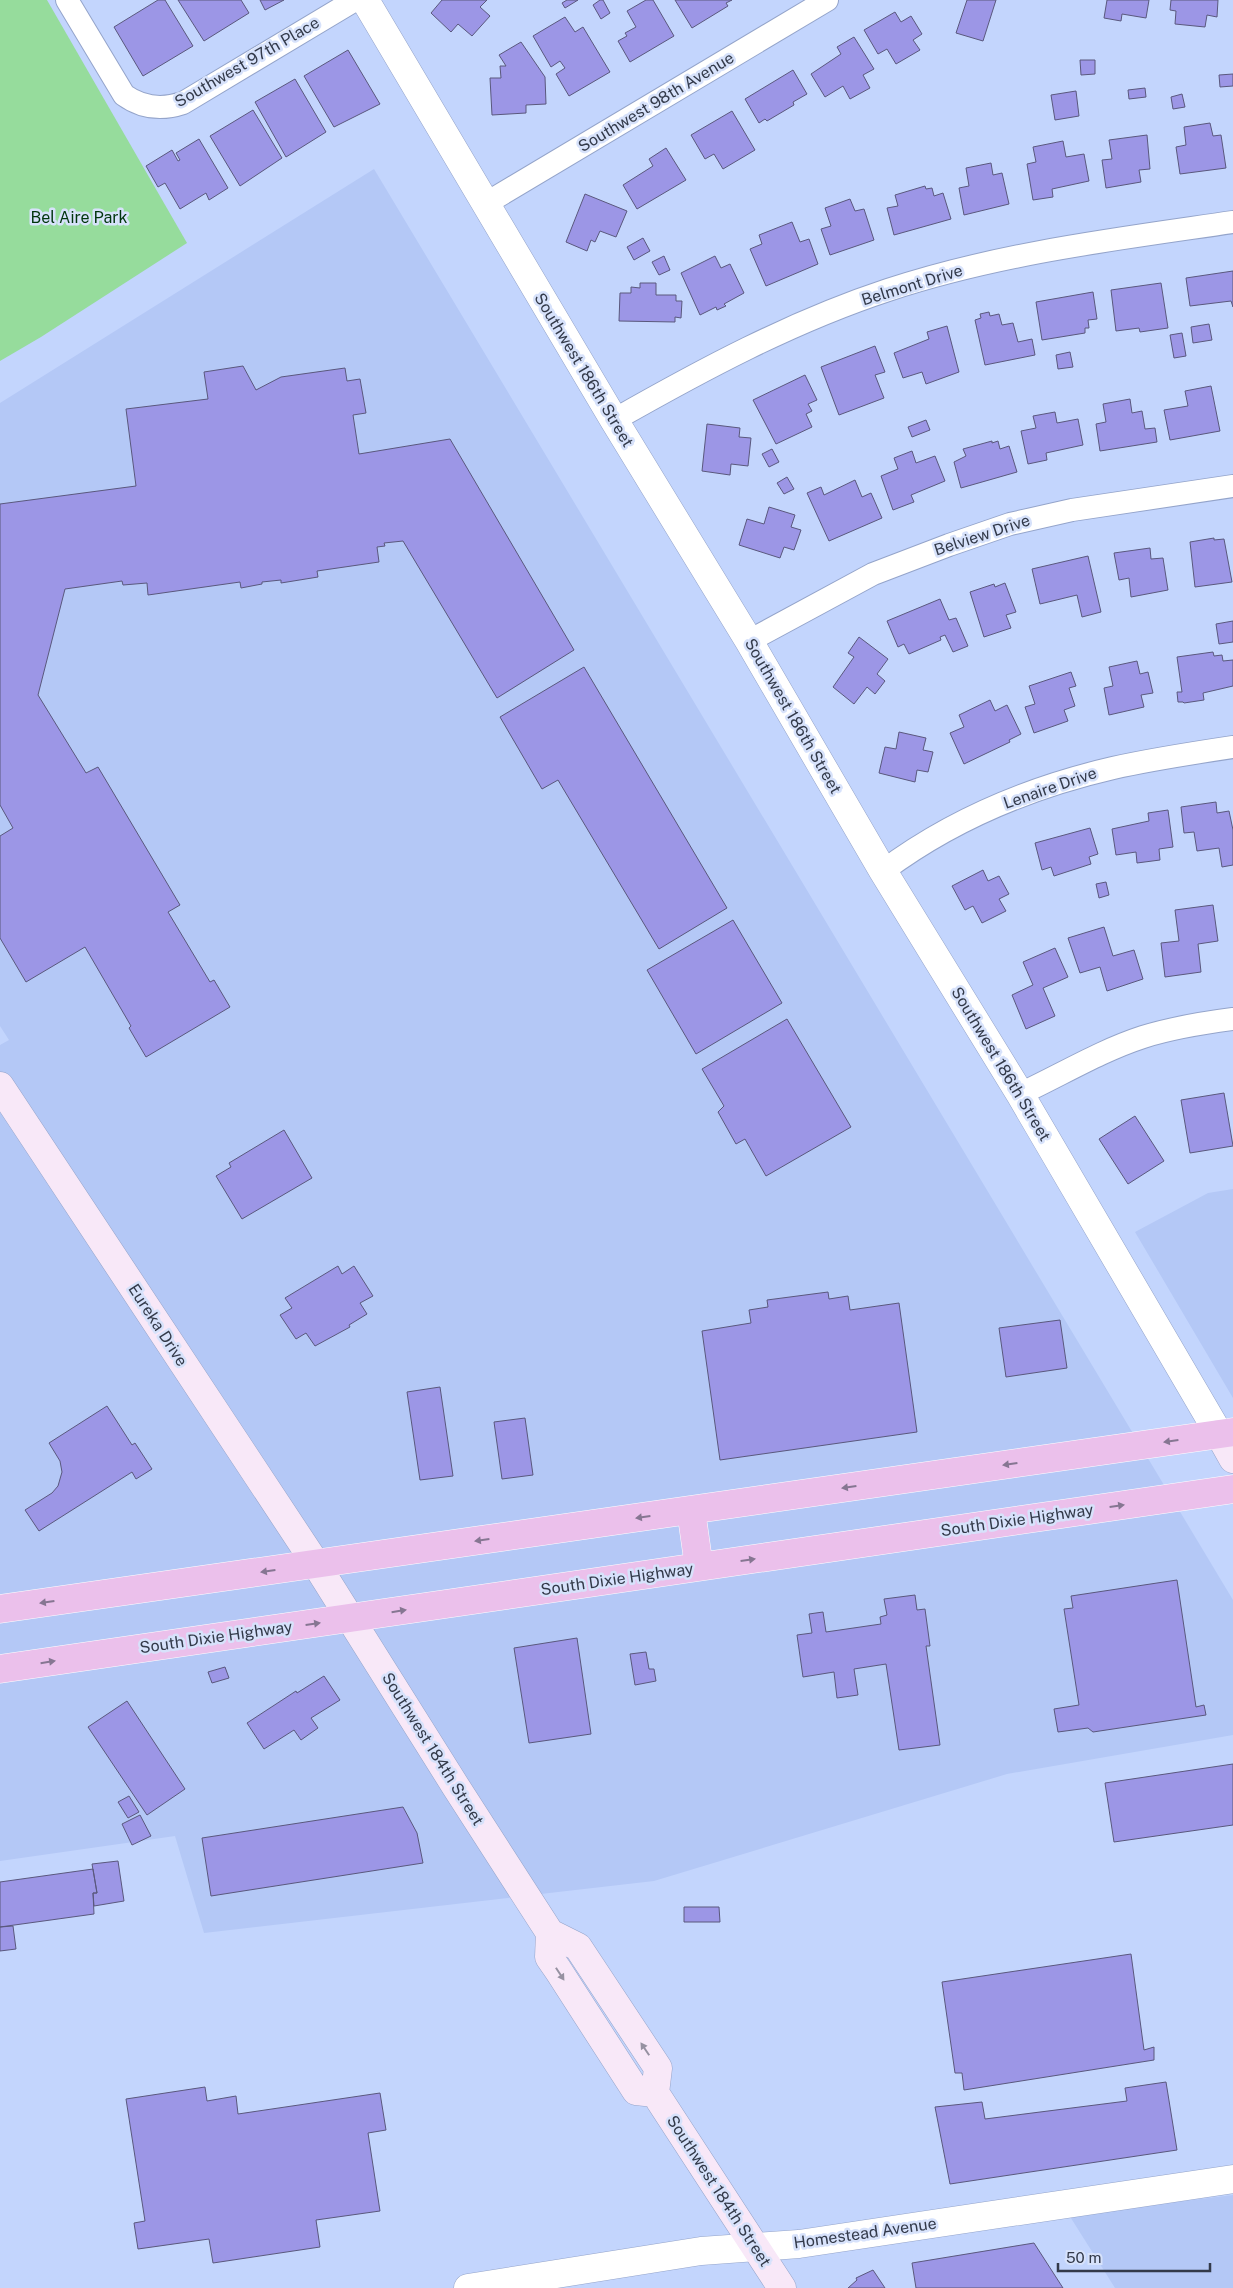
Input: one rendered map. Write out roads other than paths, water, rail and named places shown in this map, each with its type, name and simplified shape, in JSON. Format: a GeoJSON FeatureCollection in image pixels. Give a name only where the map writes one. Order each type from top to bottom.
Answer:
{"type":"FeatureCollection","features":[{"type":"Feature","properties":{"kind":"highway"},"geometry":{"type":"LineString","coordinates":[[0,1609],[1226,1433]]}},
{"type":"Feature","properties":{"kind":"highway","name":"South Dixie Highway"},"geometry":{"type":"LineString","coordinates":[[0,1669],[1233,1488]]}},
{"type":"Feature","properties":{"kind":"highway"},"geometry":{"type":"LineString","coordinates":[[691,1510],[699,1567]]}},
{"type":"Feature","properties":{"kind":"main road","name":"Eureka Drive"},"geometry":{"type":"LineString","coordinates":[[0,1086],[316,1564]]}},
{"type":"Feature","properties":{"kind":"main road"},"geometry":{"type":"LineString","coordinates":[[1226,1433],[1233,1459]]}},
{"type":"Feature","properties":{"kind":"main road","name":"Southwest 184th Street"},"geometry":{"type":"LineString","coordinates":[[316,1564],[550,1933],[578,1947],[658,2068],[655,2093],[782,2288]]}},
{"type":"Feature","properties":{"kind":"street","name":"Southwest 97th Place"},"geometry":{"type":"LineString","coordinates":[[67,0],[120,89],[136,102],[156,108],[171,107],[183,103],[354,0]]}},
{"type":"Feature","properties":{"kind":"street","name":"Southwest 186th Street"},"geometry":{"type":"LineString","coordinates":[[366,0],[614,420],[749,640],[883,871],[1226,1433]]}},
{"type":"Feature","properties":{"kind":"street","name":"Southwest 98th Avenue"},"geometry":{"type":"LineString","coordinates":[[485,204],[827,0]]}},
{"type":"Feature","properties":{"kind":"street","name":"Belmont Drive"},"geometry":{"type":"LineString","coordinates":[[614,420],[767,338],[888,290],[1025,253],[1233,222]]}},
{"type":"Feature","properties":{"kind":"street","name":"Belview Drive"},"geometry":{"type":"LineString","coordinates":[[749,640],[873,574],[949,544],[1002,527],[1042,515],[1233,486]]}},
{"type":"Feature","properties":{"kind":"street","name":"Lenaire Drive"},"geometry":{"type":"LineString","coordinates":[[883,871],[912,849],[945,830],[1025,795],[1113,768],[1233,747]]}},
{"type":"Feature","properties":{"kind":"street"},"geometry":{"type":"LineString","coordinates":[[1020,1094],[1100,1055],[1142,1038],[1189,1025],[1233,1019]]}},
{"type":"Feature","properties":{"kind":"street","name":"Homestead Avenue"},"geometry":{"type":"LineString","coordinates":[[468,2288],[701,2251],[810,2242],[1233,2179]]}},
{"type":"Feature","properties":{"kind":"park label","name":"Bel Aire Park"},"geometry":{"type":"Point","coordinates":[79,217]}}]}
